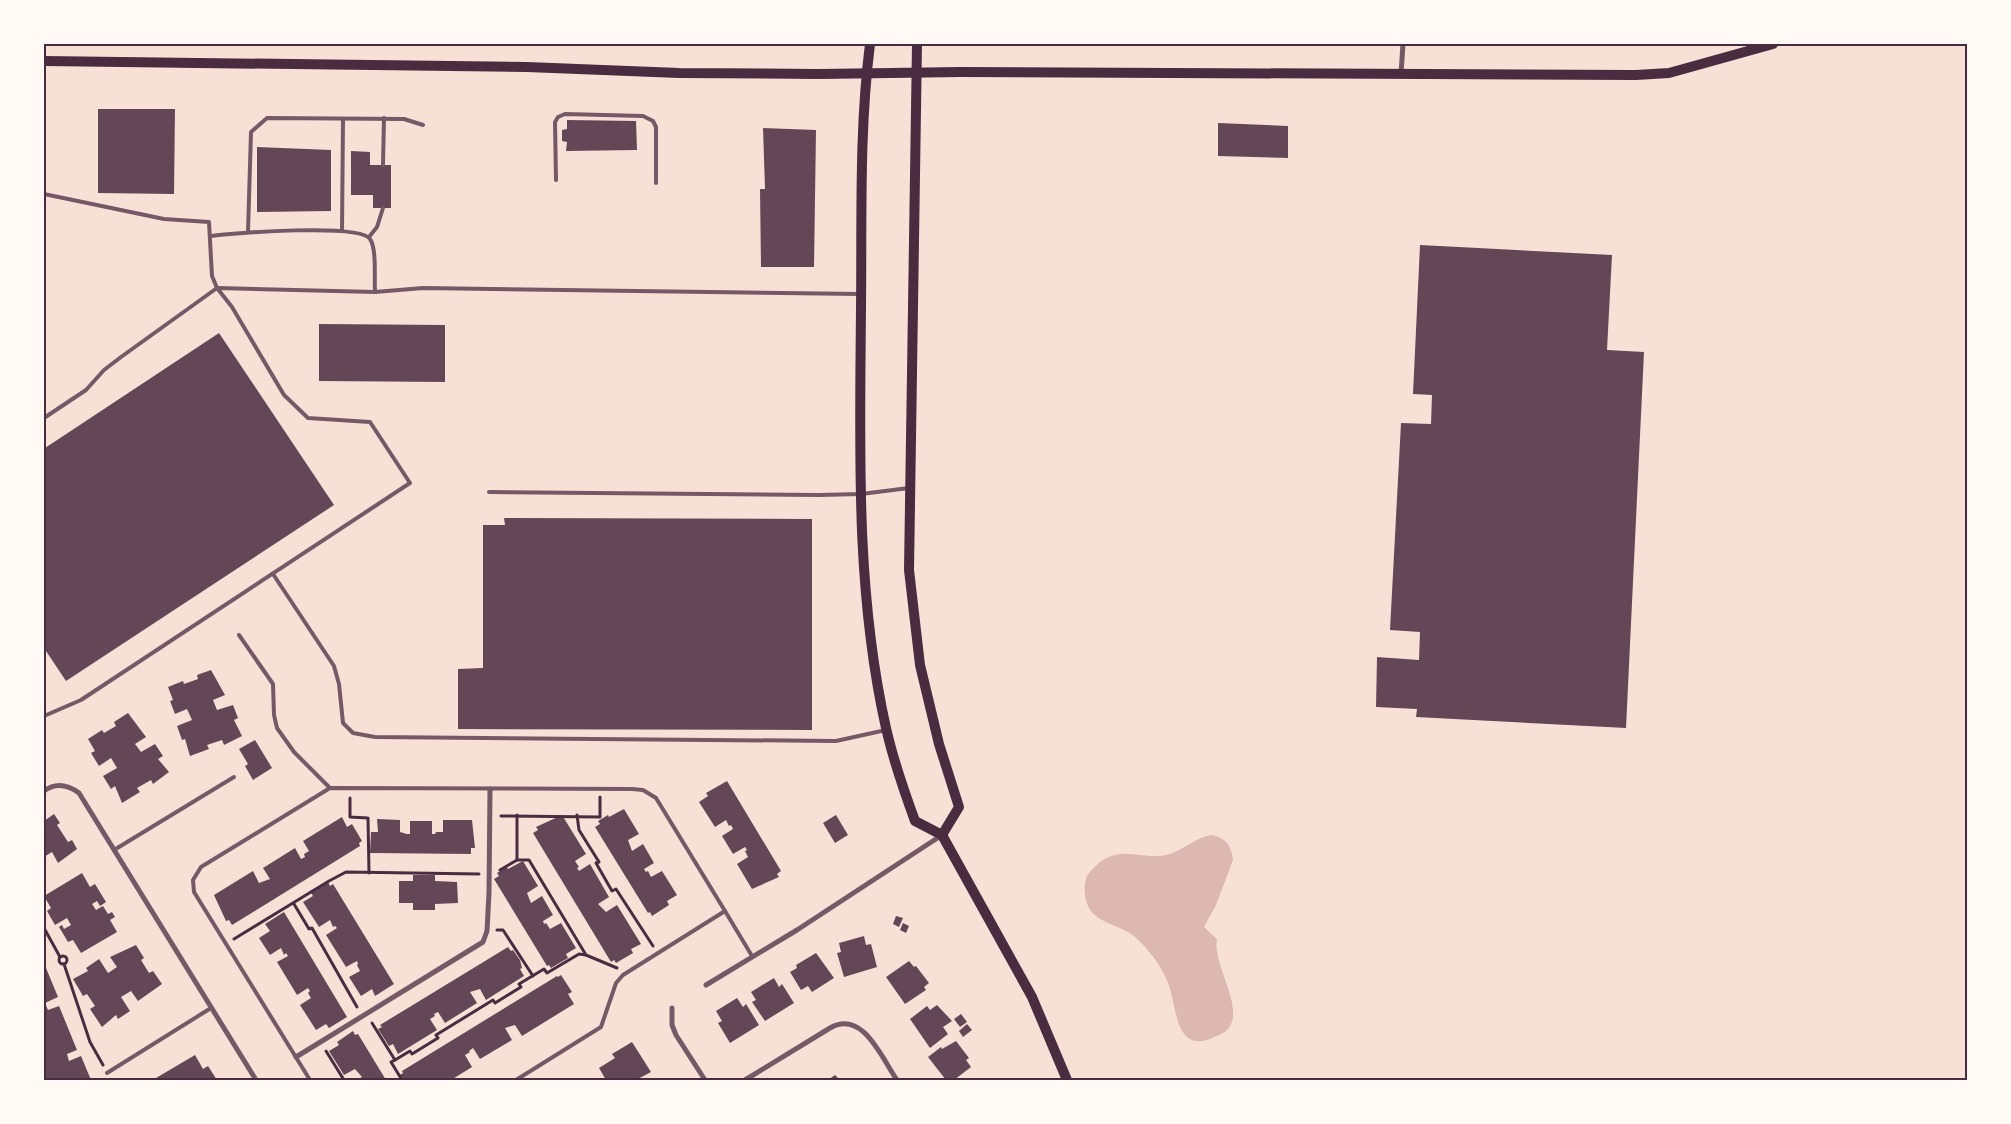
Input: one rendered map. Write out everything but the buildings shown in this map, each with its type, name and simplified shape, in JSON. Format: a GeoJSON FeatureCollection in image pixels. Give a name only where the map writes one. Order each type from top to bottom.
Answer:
{"type":"FeatureCollection","features":[{"type":"Feature","properties":{"kind":"main road"},"geometry":{"type":"LineString","coordinates":[[870,44],[862,134],[861,494],[868,613],[874,667],[886,730],[915,822],[942,835],[1032,997],[1067,1080]]}},
{"type":"Feature","properties":{"kind":"main road"},"geometry":{"type":"LineString","coordinates":[[917,44],[909,570],[915,631],[939,744],[959,807],[942,835]]}},
{"type":"Feature","properties":{"kind":"main road"},"geometry":{"type":"LineString","coordinates":[[44,61],[527,67],[679,73],[866,75],[916,72],[1669,73],[1773,44]]}},
{"type":"Feature","properties":{"kind":"street"},"geometry":{"type":"LineString","coordinates":[[1401,74],[1403,44]]}},
{"type":"Feature","properties":{"kind":"street"},"geometry":{"type":"LineString","coordinates":[[44,790],[53,786],[63,785],[79,793],[256,1080]]}},
{"type":"Feature","properties":{"kind":"street"},"geometry":{"type":"LineString","coordinates":[[296,1057],[483,942],[487,930],[490,789]]}},
{"type":"Feature","properties":{"kind":"street"},"geometry":{"type":"LineString","coordinates":[[706,986],[942,835]]}},
{"type":"Feature","properties":{"kind":"street"},"geometry":{"type":"LineString","coordinates":[[672,1008],[672,1025],[676,1035],[705,1080]]}},
{"type":"Feature","properties":{"kind":"street"},"geometry":{"type":"LineString","coordinates":[[744,1080],[830,1028],[846,1024],[858,1027],[866,1033],[897,1080]]}},
{"type":"Feature","properties":{"kind":"lane"},"geometry":{"type":"LineString","coordinates":[[556,180],[555,122],[558,117],[565,114],[643,116],[653,121],[656,127],[656,183]]}},
{"type":"Feature","properties":{"kind":"lane"},"geometry":{"type":"LineString","coordinates":[[248,232],[251,132],[267,118],[343,120],[384,118],[404,119],[423,125]]}},
{"type":"Feature","properties":{"kind":"lane"},"geometry":{"type":"LineString","coordinates":[[383,165],[384,118]]}},
{"type":"Feature","properties":{"kind":"lane"},"geometry":{"type":"LineString","coordinates":[[342,230],[343,120]]}},
{"type":"Feature","properties":{"kind":"lane"},"geometry":{"type":"LineString","coordinates":[[44,194],[164,219],[210,222],[212,276],[217,288],[232,307],[284,395],[308,418],[370,422],[410,483],[82,700],[44,716]]}},
{"type":"Feature","properties":{"kind":"lane"},"geometry":{"type":"LineString","coordinates":[[370,237],[377,227],[382,208]]}},
{"type":"Feature","properties":{"kind":"lane"},"geometry":{"type":"LineString","coordinates":[[211,236],[248,232],[342,230],[363,233],[370,237],[373,245],[375,292]]}},
{"type":"Feature","properties":{"kind":"lane"},"geometry":{"type":"LineString","coordinates":[[44,418],[86,390],[110,366],[217,288],[375,292],[423,288],[862,294]]}},
{"type":"Feature","properties":{"kind":"lane"},"geometry":{"type":"LineString","coordinates":[[489,492],[640,495],[861,494],[910,488]]}},
{"type":"Feature","properties":{"kind":"lane"},"geometry":{"type":"LineString","coordinates":[[273,574],[334,666],[339,684],[343,723],[353,733],[375,737],[836,741],[886,730]]}},
{"type":"Feature","properties":{"kind":"lane"},"geometry":{"type":"LineString","coordinates":[[239,635],[273,684],[274,714],[277,728],[294,752],[330,788]]}},
{"type":"Feature","properties":{"kind":"lane"},"geometry":{"type":"LineString","coordinates":[[114,850],[234,777]]}},
{"type":"Feature","properties":{"kind":"lane"},"geometry":{"type":"LineString","coordinates":[[310,1080],[194,892],[193,880],[197,870],[330,788],[643,790],[653,794],[752,956]]}},
{"type":"Feature","properties":{"kind":"lane"},"geometry":{"type":"LineString","coordinates":[[516,1080],[601,1027],[616,983],[623,975],[725,911]]}},
{"type":"Feature","properties":{"kind":"lane"},"geometry":{"type":"LineString","coordinates":[[107,1073],[212,1008]]}},
{"type":"Feature","properties":{"kind":"path"},"geometry":{"type":"LineString","coordinates":[[350,788],[350,817],[368,818],[369,873]]}},
{"type":"Feature","properties":{"kind":"path"},"geometry":{"type":"LineString","coordinates":[[490,817],[577,815],[600,817],[600,789]]}},
{"type":"Feature","properties":{"kind":"path"},"geometry":{"type":"LineString","coordinates":[[516,815],[517,860]]}},
{"type":"Feature","properties":{"kind":"path"},"geometry":{"type":"LineString","coordinates":[[577,815],[579,830],[599,862],[596,863],[612,891],[616,889],[657,953]]}},
{"type":"Feature","properties":{"kind":"path"},"geometry":{"type":"LineString","coordinates":[[226,944],[294,904],[328,881],[346,872],[493,873],[517,860],[529,860],[586,955]]}},
{"type":"Feature","properties":{"kind":"path"},"geometry":{"type":"LineString","coordinates":[[294,904],[309,929],[312,928],[364,1015],[395,1060]]}},
{"type":"Feature","properties":{"kind":"path"},"geometry":{"type":"LineString","coordinates":[[44,928],[60,957],[60,963],[64,964],[90,1042],[107,1073]]}},
{"type":"Feature","properties":{"kind":"path"},"geometry":{"type":"LineString","coordinates":[[487,930],[503,930],[533,976]]}},
{"type":"Feature","properties":{"kind":"path"},"geometry":{"type":"LineString","coordinates":[[402,1080],[391,1062],[410,1051],[412,1054],[438,1038],[436,1035],[493,1000],[495,1003],[521,987],[519,984],[544,969],[547,973],[579,954],[615,967],[623,975]]}},
{"type":"Feature","properties":{"kind":"path"},"geometry":{"type":"LineString","coordinates":[[60,957],[67,958],[64,964]]}},
{"type":"Feature","properties":{"kind":"path"},"geometry":{"type":"LineString","coordinates":[[320,1042],[344,1080]]}},
{"type":"Feature","properties":{"kind":"shaded area"},"geometry":{"type":"Polygon","coordinates":[[[1211,835],[1227,843],[1233,860],[1216,905],[1204,927],[1217,939],[1219,961],[1233,1011],[1232,1021],[1225,1032],[1207,1040],[1197,1041],[1183,1033],[1168,984],[1156,961],[1143,944],[1131,934],[1100,919],[1090,910],[1085,895],[1085,888],[1088,874],[1100,862],[1109,857],[1118,854],[1161,856],[1170,854],[1211,835]]]}}]}
